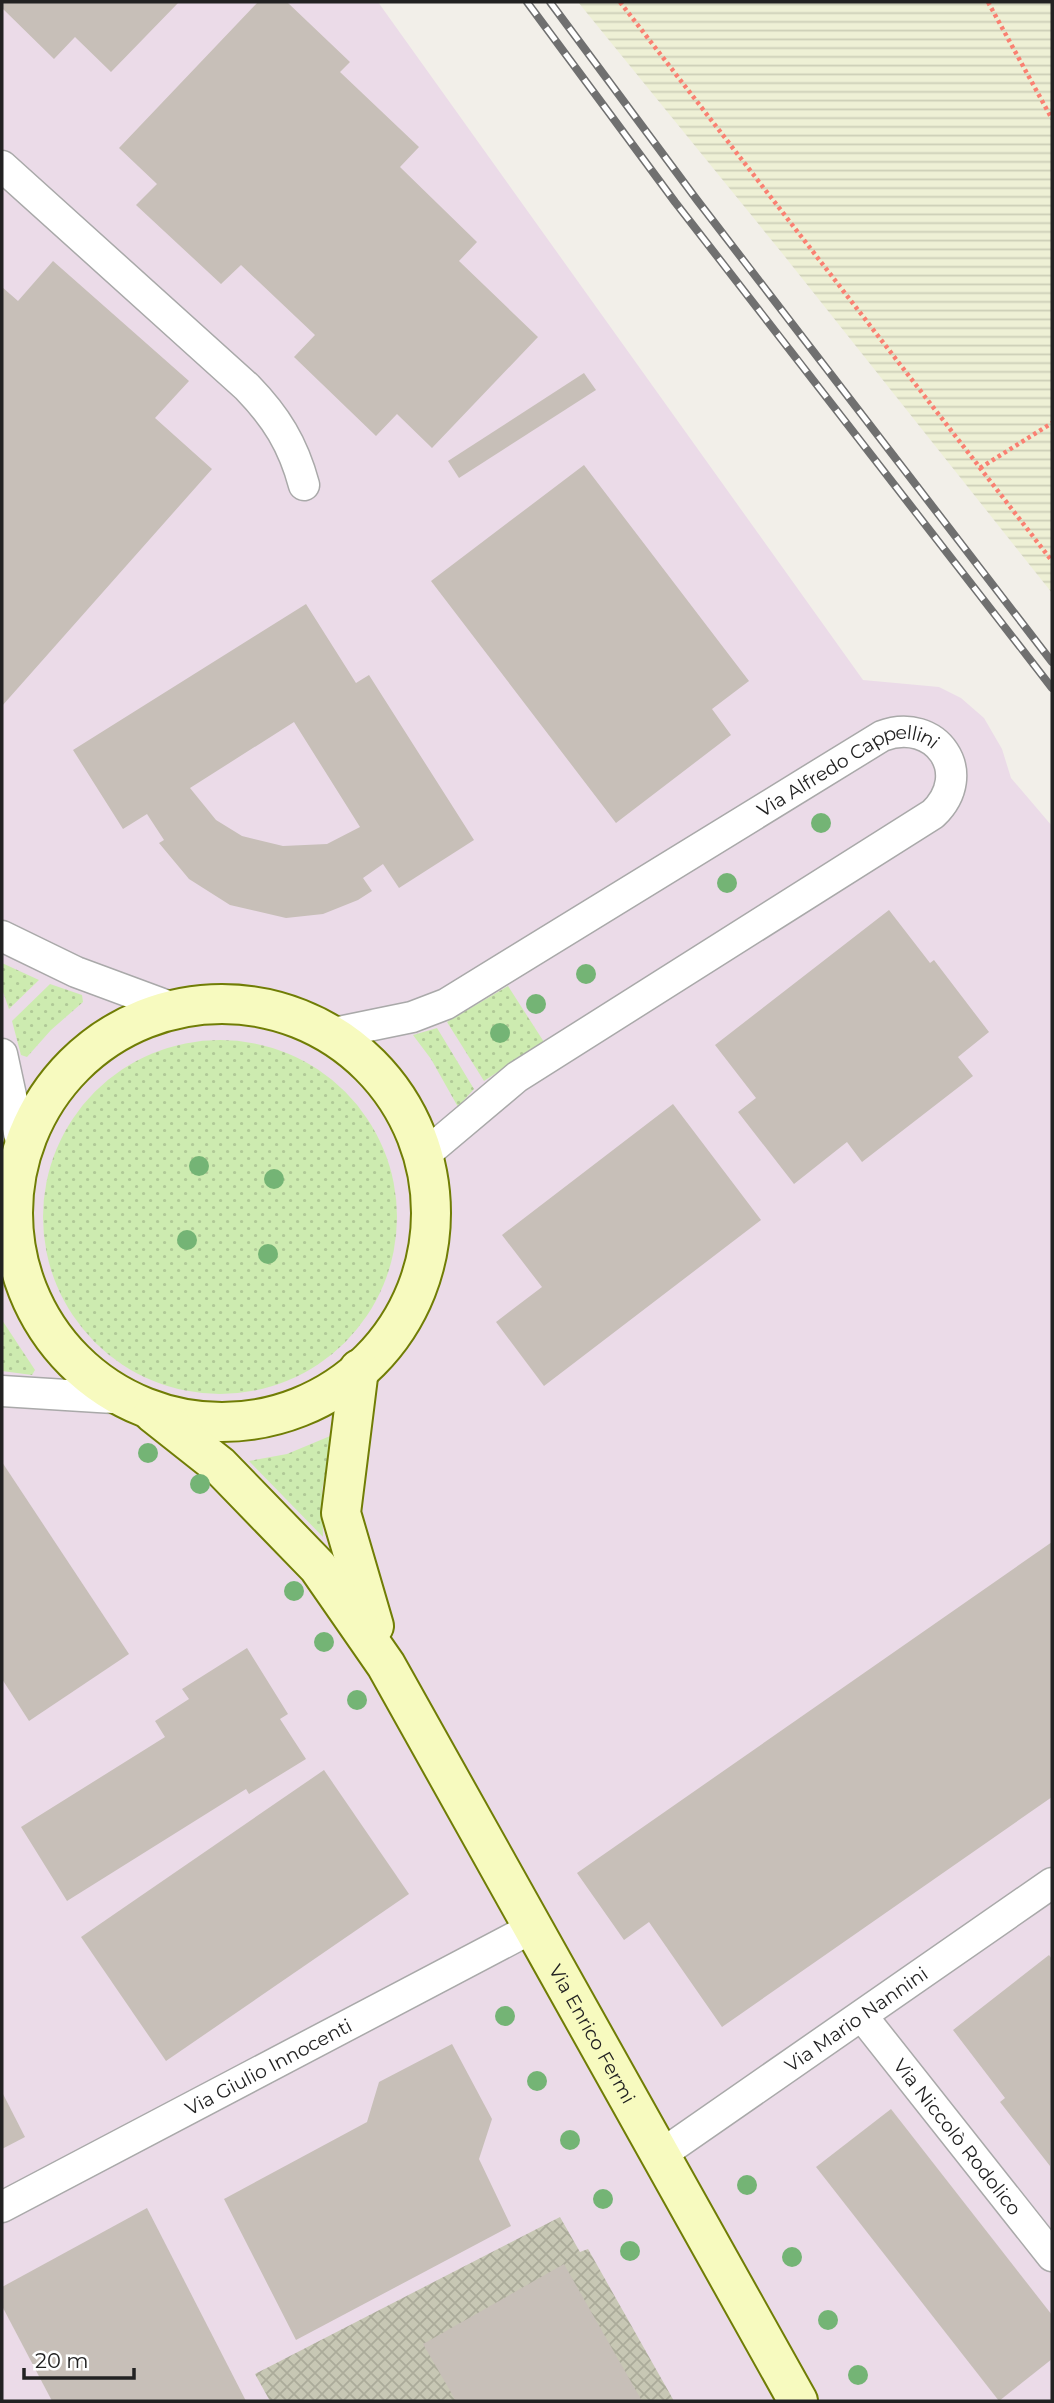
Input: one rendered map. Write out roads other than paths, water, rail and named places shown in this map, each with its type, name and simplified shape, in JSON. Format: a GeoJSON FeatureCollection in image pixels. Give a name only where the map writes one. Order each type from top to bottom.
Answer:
{"type":"FeatureCollection","features":[{"type":"Feature","properties":{"kind":"street"},"geometry":{"type":"LineString","coordinates":[[2,166],[266,407],[291,446],[304,485]]}},
{"type":"Feature","properties":{"kind":"street","name":"Via Alfredo Cappellini"},"geometry":{"type":"LineString","coordinates":[[329,1034],[412,1017],[446,1004],[882,736],[894,731],[919,732],[939,746],[947,758],[953,782],[951,793],[933,814],[517,1077],[422,1157]]}},
{"type":"Feature","properties":{"kind":"street"},"geometry":{"type":"LineString","coordinates":[[2,936],[76,972],[176,1009]]}},
{"type":"Feature","properties":{"kind":"street"},"geometry":{"type":"LineString","coordinates":[[2,1391],[137,1402],[203,1421],[264,1417],[315,1400],[359,1369],[396,1329],[420,1281],[430,1228],[430,1192],[422,1157],[413,1129],[388,1086],[364,1059],[329,1034],[290,1015],[262,1008],[219,1004],[176,1009],[124,1028],[80,1059],[45,1101],[14,1179]]}},
{"type":"Feature","properties":{"kind":"street"},"geometry":{"type":"LineString","coordinates":[[2,1054],[14,1179],[15,1238],[21,1267],[36,1308],[71,1356],[92,1376],[137,1402],[220,1466],[292,1539],[318,1567],[386,1665]]}},
{"type":"Feature","properties":{"kind":"street"},"geometry":{"type":"LineString","coordinates":[[359,1369],[341,1513],[347,1544],[386,1665]]}},
{"type":"Feature","properties":{"kind":"street","name":"Via Enrico Fermi"},"geometry":{"type":"LineString","coordinates":[[386,1665],[659,2156],[799,2401]]}},
{"type":"Feature","properties":{"kind":"street","name":"Via Mario Nannini"},"geometry":{"type":"LineString","coordinates":[[659,2156],[1052,1883]]}},
{"type":"Feature","properties":{"kind":"street","name":"Via Giulio Innocenti"},"geometry":{"type":"LineString","coordinates":[[2,2207],[534,1927]]}},
{"type":"Feature","properties":{"kind":"street","name":"Via Niccolò Rodolico"},"geometry":{"type":"LineString","coordinates":[[862,2016],[1052,2256]]}},
{"type":"Feature","properties":{"kind":"railway"},"geometry":{"type":"LineString","coordinates":[[527,2],[675,202],[1052,688]]}},
{"type":"Feature","properties":{"kind":"railway"},"geometry":{"type":"LineString","coordinates":[[550,2],[697,200],[1052,662]]}}]}
